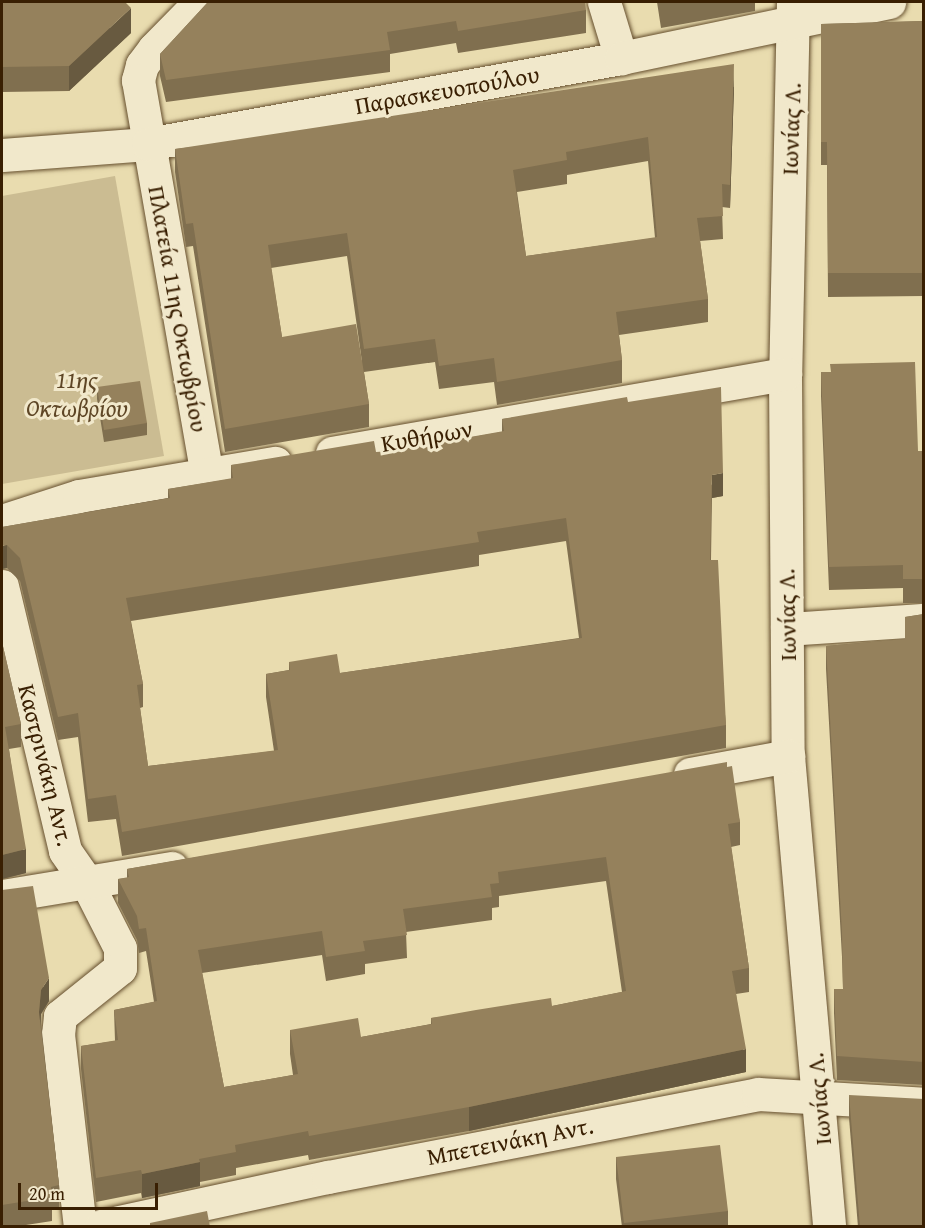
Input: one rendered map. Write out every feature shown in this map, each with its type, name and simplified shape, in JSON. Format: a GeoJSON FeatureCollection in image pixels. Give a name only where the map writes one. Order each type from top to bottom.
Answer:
{"type":"FeatureCollection","features":[{"type":"Feature","properties":{"kind":"street","name":"Πλατεία 11ης Οκτωβρίου"},"geometry":{"type":"LineString","coordinates":[[200,2],[142,65],[138,80],[207,474]]}},
{"type":"Feature","properties":{"kind":"street"},"geometry":{"type":"LineString","coordinates":[[604,2],[621,58]]}},
{"type":"Feature","properties":{"kind":"street","name":"Παρασκευοπούλου"},"geometry":{"type":"LineString","coordinates":[[2,155],[148,144],[621,58],[794,11],[889,2]]}},
{"type":"Feature","properties":{"kind":"street","name":"Ιωνίας Λ."},"geometry":{"type":"LineString","coordinates":[[794,11],[784,374],[788,756],[820,1100],[829,1227]]}},
{"type":"Feature","properties":{"kind":"street","name":"Κυθήρων"},"geometry":{"type":"LineString","coordinates":[[2,521],[79,496],[784,374]]}},
{"type":"Feature","properties":{"kind":"street","name":"Καστρινάκη Αντ."},"geometry":{"type":"LineString","coordinates":[[2,586],[65,851],[87,883],[120,948],[120,968],[60,1016],[59,1025],[80,1227]]}},
{"type":"Feature","properties":{"kind":"street"},"geometry":{"type":"LineString","coordinates":[[787,629],[924,620]]}},
{"type":"Feature","properties":{"kind":"street"},"geometry":{"type":"LineString","coordinates":[[660,780],[788,756]]}},
{"type":"Feature","properties":{"kind":"street"},"geometry":{"type":"LineString","coordinates":[[2,896],[204,862]]}},
{"type":"Feature","properties":{"kind":"street","name":"Μπετεινάκη Αντ."},"geometry":{"type":"LineString","coordinates":[[101,1227],[714,1101],[758,1094],[820,1100],[924,1104]]}},
{"type":"Feature","properties":{"kind":"green space","name":"11ης Οκτωβρίου"},"geometry":{"type":"Polygon","coordinates":[[[115,176],[164,456],[2,484],[2,196],[115,176]]]}},
{"type":"Feature","properties":{"kind":"building"},"geometry":{"type":"Polygon","coordinates":[[[2,2],[125,2],[131,8],[69,66],[2,67],[2,2]]]}},
{"type":"Feature","properties":{"kind":"building"},"geometry":{"type":"Polygon","coordinates":[[[208,2],[585,2],[586,10],[458,31],[456,21],[387,32],[390,50],[166,80],[160,54],[208,2]]]}},
{"type":"Feature","properties":{"kind":"building"},"geometry":{"type":"Polygon","coordinates":[[[924,21],[924,273],[828,273],[827,142],[821,142],[821,24],[924,21]]]}},
{"type":"Feature","properties":{"kind":"building"},"geometry":{"type":"Polygon","coordinates":[[[734,64],[730,185],[722,184],[723,216],[697,218],[708,299],[616,312],[622,360],[497,382],[494,358],[439,366],[435,339],[364,349],[347,233],[268,245],[282,337],[356,324],[369,404],[225,429],[193,223],[186,224],[175,149],[734,64]],[[648,137],[566,152],[567,160],[513,170],[526,256],[657,237],[648,137]]]}},
{"type":"Feature","properties":{"kind":"building"},"geometry":{"type":"Polygon","coordinates":[[[915,362],[918,451],[924,451],[924,579],[903,579],[903,565],[829,567],[821,372],[831,372],[830,364],[915,362]]]}},
{"type":"Feature","properties":{"kind":"building"},"geometry":{"type":"Polygon","coordinates":[[[140,381],[147,423],[104,430],[97,387],[140,381]]]}},
{"type":"Feature","properties":{"kind":"building"},"geometry":{"type":"Polygon","coordinates":[[[721,387],[723,473],[712,475],[710,560],[718,560],[726,725],[122,832],[116,795],[88,799],[78,713],[58,717],[20,558],[7,545],[2,546],[2,527],[170,498],[168,489],[233,478],[231,465],[374,441],[376,452],[391,451],[504,431],[502,419],[627,397],[628,402],[721,387]],[[566,518],[477,532],[479,542],[126,598],[143,684],[137,685],[148,766],[278,750],[266,674],[290,670],[289,662],[337,654],[340,673],[582,638],[566,518]]]}},
{"type":"Feature","properties":{"kind":"building"},"geometry":{"type":"Polygon","coordinates":[[[924,614],[924,1062],[837,1056],[834,989],[843,989],[842,933],[826,646],[905,639],[905,617],[924,614]]]}},
{"type":"Feature","properties":{"kind":"building"},"geometry":{"type":"Polygon","coordinates":[[[2,642],[21,724],[5,727],[26,849],[2,855],[2,642]]]}},
{"type":"Feature","properties":{"kind":"building"},"geometry":{"type":"Polygon","coordinates":[[[727,762],[727,767],[732,766],[740,822],[728,824],[749,968],[732,971],[746,1049],[469,1107],[309,1136],[308,1131],[235,1145],[236,1152],[199,1159],[200,1162],[142,1174],[141,1170],[96,1178],[81,1046],[118,1040],[114,1010],[157,1001],[146,928],[139,929],[137,916],[118,879],[129,877],[127,869],[727,762]],[[606,857],[498,872],[499,883],[490,884],[492,897],[403,909],[407,935],[363,941],[365,951],[326,957],[322,931],[198,950],[224,1087],[298,1074],[290,1030],[358,1018],[361,1037],[432,1024],[431,1018],[476,1010],[551,998],[552,1006],[626,991],[606,857]]]}},
{"type":"Feature","properties":{"kind":"building"},"geometry":{"type":"Polygon","coordinates":[[[33,886],[49,978],[41,990],[39,1012],[59,1185],[51,1187],[52,1197],[2,1205],[2,890],[33,886]]]}},
{"type":"Feature","properties":{"kind":"building"},"geometry":{"type":"Polygon","coordinates":[[[849,1095],[924,1099],[924,1227],[860,1227],[849,1095]]]}},
{"type":"Feature","properties":{"kind":"building"},"geometry":{"type":"Polygon","coordinates":[[[720,1145],[728,1211],[624,1223],[616,1157],[720,1145]]]}},
{"type":"Feature","properties":{"kind":"building"},"geometry":{"type":"Polygon","coordinates":[[[207,1211],[210,1227],[150,1227],[150,1223],[207,1211]]]}}]}
